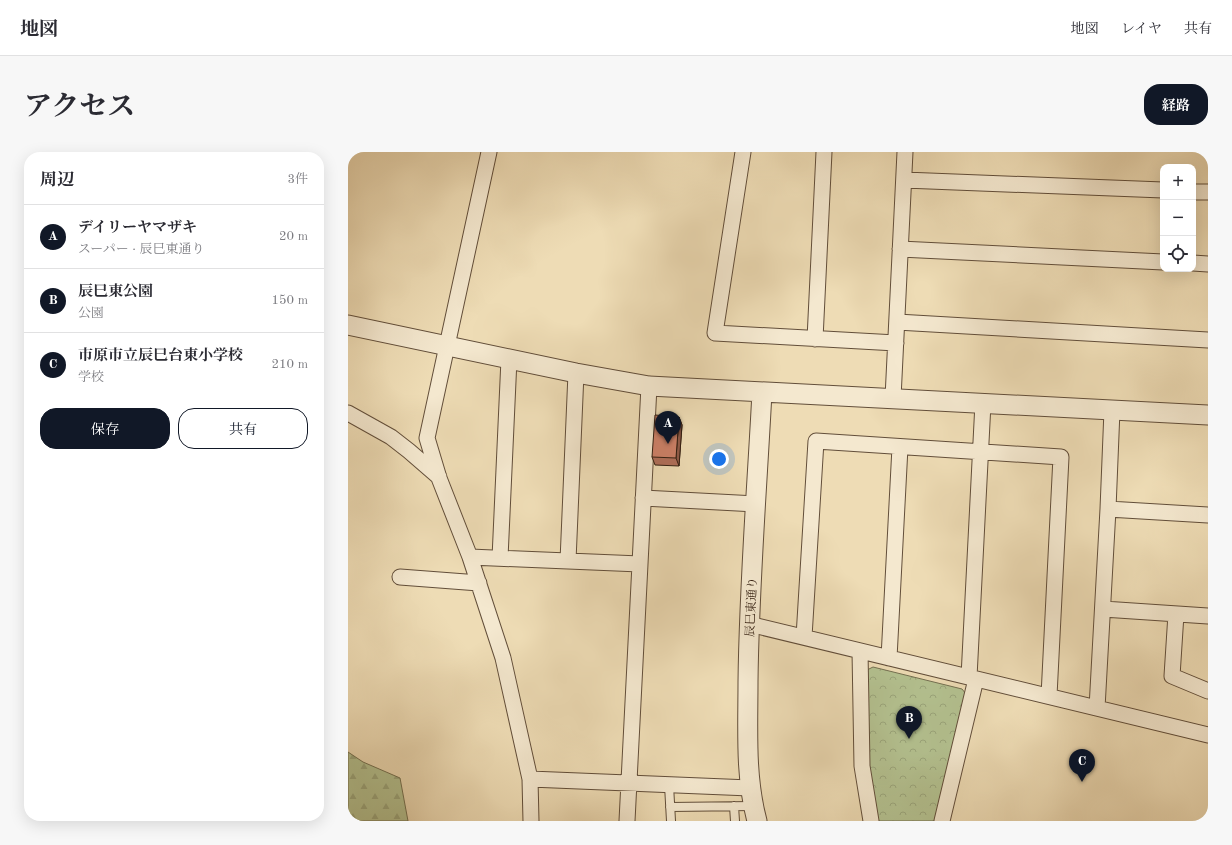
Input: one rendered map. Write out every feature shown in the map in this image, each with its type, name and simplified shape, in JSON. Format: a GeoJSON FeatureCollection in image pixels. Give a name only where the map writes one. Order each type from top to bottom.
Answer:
{"type":"FeatureCollection","features":[{"type":"Feature","properties":{"kind":"street"},"geometry":{"type":"LineString","coordinates":[[489,152],[427,438],[439,478],[479,583],[503,658],[530,779],[531,821]]}},
{"type":"Feature","properties":{"kind":"street"},"geometry":{"type":"LineString","coordinates":[[743,152],[714,333],[896,342]]}},
{"type":"Feature","properties":{"kind":"street"},"geometry":{"type":"LineString","coordinates":[[814,339],[824,152]]}},
{"type":"Feature","properties":{"kind":"street"},"geometry":{"type":"LineString","coordinates":[[893,398],[905,152]]}},
{"type":"Feature","properties":{"kind":"street"},"geometry":{"type":"LineString","coordinates":[[904,180],[1160,190]]}},
{"type":"Feature","properties":{"kind":"street"},"geometry":{"type":"LineString","coordinates":[[1196,192],[1208,192]]}},
{"type":"Feature","properties":{"kind":"street"},"geometry":{"type":"LineString","coordinates":[[900,249],[1160,262]]}},
{"type":"Feature","properties":{"kind":"street"},"geometry":{"type":"LineString","coordinates":[[1196,264],[1208,264]]}},
{"type":"Feature","properties":{"kind":"street"},"geometry":{"type":"LineString","coordinates":[[897,322],[1208,340]]}},
{"type":"Feature","properties":{"kind":"street"},"geometry":{"type":"LineString","coordinates":[[348,325],[576,373],[649,386],[1208,415]]}},
{"type":"Feature","properties":{"kind":"street"},"geometry":{"type":"LineString","coordinates":[[500,558],[509,359]]}},
{"type":"Feature","properties":{"kind":"street"},"geometry":{"type":"LineString","coordinates":[[568,561],[576,373]]}},
{"type":"Feature","properties":{"kind":"street"},"geometry":{"type":"LineString","coordinates":[[627,821],[649,386]]}},
{"type":"Feature","properties":{"kind":"street","name":"辰巳東通り"},"geometry":{"type":"LineString","coordinates":[[753,805],[748,758],[749,624],[762,392]]}},
{"type":"Feature","properties":{"kind":"street"},"geometry":{"type":"LineString","coordinates":[[942,821],[972,678],[983,403]]}},
{"type":"Feature","properties":{"kind":"street"},"geometry":{"type":"LineString","coordinates":[[1097,708],[1112,410]]}},
{"type":"Feature","properties":{"kind":"street"},"geometry":{"type":"LineString","coordinates":[[348,413],[391,437],[439,478]]}},
{"type":"Feature","properties":{"kind":"street"},"geometry":{"type":"LineString","coordinates":[[804,637],[816,441],[1061,457],[1049,696]]}},
{"type":"Feature","properties":{"kind":"street"},"geometry":{"type":"LineString","coordinates":[[889,658],[900,447]]}},
{"type":"Feature","properties":{"kind":"street"},"geometry":{"type":"LineString","coordinates":[[643,498],[756,504]]}},
{"type":"Feature","properties":{"kind":"street"},"geometry":{"type":"LineString","coordinates":[[1108,509],[1208,514]]}},
{"type":"Feature","properties":{"kind":"street"},"geometry":{"type":"LineString","coordinates":[[470,557],[640,564]]}},
{"type":"Feature","properties":{"kind":"street"},"geometry":{"type":"LineString","coordinates":[[400,577],[479,583]]}},
{"type":"Feature","properties":{"kind":"street"},"geometry":{"type":"LineString","coordinates":[[1103,609],[1208,616]]}},
{"type":"Feature","properties":{"kind":"street"},"geometry":{"type":"LineString","coordinates":[[1176,614],[1172,676],[1208,691]]}},
{"type":"Feature","properties":{"kind":"street"},"geometry":{"type":"LineString","coordinates":[[749,624],[1208,735]]}},
{"type":"Feature","properties":{"kind":"street"},"geometry":{"type":"LineString","coordinates":[[860,651],[862,766],[871,821]]}},
{"type":"Feature","properties":{"kind":"street"},"geometry":{"type":"LineString","coordinates":[[530,779],[669,785],[753,805]]}},
{"type":"Feature","properties":{"kind":"lane"},"geometry":{"type":"LineString","coordinates":[[669,785],[671,821]]}},
{"type":"Feature","properties":{"kind":"lane"},"geometry":{"type":"LineString","coordinates":[[670,807],[753,805]]}},
{"type":"Feature","properties":{"kind":"lane"},"geometry":{"type":"LineString","coordinates":[[734,806],[735,821]]}},
{"type":"Feature","properties":{"kind":"green space"},"geometry":{"type":"Polygon","coordinates":[[[873,667],[962,689],[966,694],[935,821],[873,821],[870,805],[865,671],[873,667]]]}},
{"type":"Feature","properties":{"kind":"green space"},"geometry":{"type":"Polygon","coordinates":[[[348,752],[363,762],[400,778],[408,821],[348,821],[348,752]]]}},
{"type":"Feature","properties":{"kind":"building"},"geometry":{"type":"Polygon","coordinates":[[[655,415],[679,417],[676,458],[652,457],[655,415]]]}},
{"type":"Feature","properties":{"kind":"place","name":"デイリーヤマザキ"},"geometry":{"type":"Point","coordinates":[668,444]}},
{"type":"Feature","properties":{"kind":"place","name":"辰巳東公園"},"geometry":{"type":"Point","coordinates":[909,739]}},
{"type":"Feature","properties":{"kind":"place","name":"市原市立辰巳台東小学校"},"geometry":{"type":"Point","coordinates":[1082,782]}}]}
